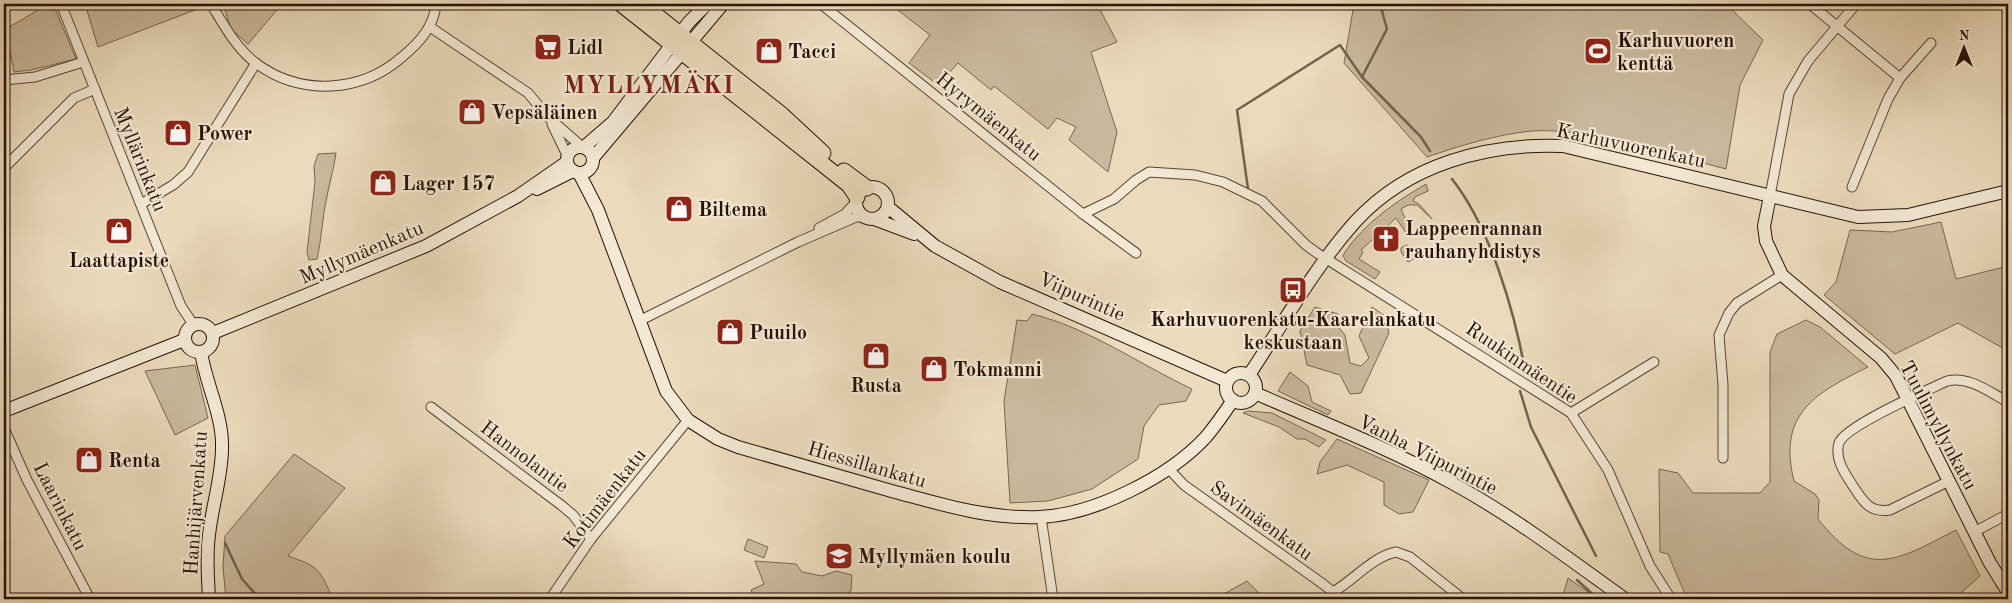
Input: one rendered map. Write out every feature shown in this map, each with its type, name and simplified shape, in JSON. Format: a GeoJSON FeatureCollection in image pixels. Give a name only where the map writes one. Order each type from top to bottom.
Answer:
{"type":"FeatureCollection","features":[{"type":"Feature","properties":{"kind":"main road"},"geometry":{"type":"LineString","coordinates":[[621,4],[682,43]]}},
{"type":"Feature","properties":{"kind":"main road"},"geometry":{"type":"LineString","coordinates":[[642,4],[682,43],[860,196]]}},
{"type":"Feature","properties":{"kind":"street","name":"Myllärinkatu"},"geometry":{"type":"LineString","coordinates":[[61,4],[181,306],[193,324]]}},
{"type":"Feature","properties":{"kind":"street"},"geometry":{"type":"LineString","coordinates":[[214,4],[214,10],[233,40],[256,63],[291,82],[310,86],[342,86],[371,78],[390,67],[414,46],[430,27],[436,4]]}},
{"type":"Feature","properties":{"kind":"street"},"geometry":{"type":"LineString","coordinates":[[707,4],[682,43],[586,171],[572,165],[570,150],[583,147],[613,122],[682,43],[723,4]]}},
{"type":"Feature","properties":{"kind":"street","name":"Hyrymäenkatu"},"geometry":{"type":"LineString","coordinates":[[821,4],[1083,214],[1136,253]]}},
{"type":"Feature","properties":{"kind":"street"},"geometry":{"type":"LineString","coordinates":[[1810,4],[1900,78]]}},
{"type":"Feature","properties":{"kind":"street"},"geometry":{"type":"LineString","coordinates":[[1770,196],[1789,94],[1801,71],[1856,4]]}},
{"type":"Feature","properties":{"kind":"street","name":"Hiessillankatu"},"geometry":{"type":"LineString","coordinates":[[430,27],[513,81],[528,93],[548,117],[583,147]]}},
{"type":"Feature","properties":{"kind":"street"},"geometry":{"type":"LineString","coordinates":[[1852,187],[1888,99],[1900,78],[1931,43]]}},
{"type":"Feature","properties":{"kind":"street"},"geometry":{"type":"LineString","coordinates":[[4,80],[35,77],[83,62]]}},
{"type":"Feature","properties":{"kind":"street"},"geometry":{"type":"LineString","coordinates":[[141,204],[173,185],[188,172],[256,63]]}},
{"type":"Feature","properties":{"kind":"street"},"geometry":{"type":"LineString","coordinates":[[6,166],[74,98],[95,89]]}},
{"type":"Feature","properties":{"kind":"street","name":"Hiessillankatu"},"geometry":{"type":"LineString","coordinates":[[548,117],[572,165],[598,210],[666,391],[688,420],[718,439],[738,448],[981,515],[1041,517],[1078,511],[1106,502],[1168,468],[1206,437],[1233,400]]}},
{"type":"Feature","properties":{"kind":"street","name":"Karhuvuorenkatu"},"geometry":{"type":"LineString","coordinates":[[1249,375],[1326,259],[1356,222],[1396,188],[1450,161],[1506,147],[1563,146],[1840,214],[1882,217],[1908,215],[2008,191]]}},
{"type":"Feature","properties":{"kind":"street"},"geometry":{"type":"LineString","coordinates":[[583,147],[592,154],[592,162]]}},
{"type":"Feature","properties":{"kind":"street","name":"Hiessillankatu"},"geometry":{"type":"LineString","coordinates":[[592,162],[598,210]]}},
{"type":"Feature","properties":{"kind":"street","name":"Myllymäenkatu"},"geometry":{"type":"LineString","coordinates":[[213,333],[426,246],[572,165]]}},
{"type":"Feature","properties":{"kind":"street","name":"Ruukinmäentie"},"geometry":{"type":"LineString","coordinates":[[1083,214],[1114,199],[1136,180],[1149,172],[1195,175],[1224,182],[1262,201],[1306,245],[1326,259],[1571,413],[1608,470],[1650,566],[1671,599]]}},
{"type":"Feature","properties":{"kind":"street"},"geometry":{"type":"LineString","coordinates":[[639,322],[798,242],[856,217],[880,217],[888,206],[885,193],[877,187],[860,196],[845,214],[798,242]]}},
{"type":"Feature","properties":{"kind":"street"},"geometry":{"type":"LineString","coordinates":[[860,196],[857,208],[869,218]]}},
{"type":"Feature","properties":{"kind":"street","name":"Tuulimyllynkatu"},"geometry":{"type":"LineString","coordinates":[[1770,196],[1764,226],[1765,234],[1772,256],[1782,275],[1881,358],[1896,376],[1974,532],[2008,592]]}},
{"type":"Feature","properties":{"kind":"street","name":"Viipurintie"},"geometry":{"type":"LineString","coordinates":[[888,206],[925,238],[966,264],[1000,282],[1228,381]]}},
{"type":"Feature","properties":{"kind":"street","name":"Viipurintie"},"geometry":{"type":"LineString","coordinates":[[869,218],[925,238]]}},
{"type":"Feature","properties":{"kind":"street"},"geometry":{"type":"LineString","coordinates":[[1723,458],[1723,385],[1719,335],[1728,313],[1737,303],[1782,275]]}},
{"type":"Feature","properties":{"kind":"street"},"geometry":{"type":"LineString","coordinates":[[193,324],[207,325],[213,333],[211,345],[201,352],[188,348],[184,340],[187,329],[193,324]]}},
{"type":"Feature","properties":{"kind":"street"},"geometry":{"type":"LineString","coordinates":[[4,411],[184,340]]}},
{"type":"Feature","properties":{"kind":"street","name":"Hanhijärvenkatu"},"geometry":{"type":"LineString","coordinates":[[201,352],[205,375],[220,422],[222,448],[209,535],[207,566],[209,599]]}},
{"type":"Feature","properties":{"kind":"street"},"geometry":{"type":"LineString","coordinates":[[1571,413],[1654,362]]}},
{"type":"Feature","properties":{"kind":"street"},"geometry":{"type":"LineString","coordinates":[[1239,373],[1249,375],[1255,383],[1255,394],[1243,402],[1233,400],[1227,392],[1228,381],[1239,373]]}},
{"type":"Feature","properties":{"kind":"street"},"geometry":{"type":"LineString","coordinates":[[1949,481],[1890,510],[1880,512],[1867,506],[1838,461],[1839,443],[1846,433],[1909,400],[1957,379],[1969,381],[2008,402]]}},
{"type":"Feature","properties":{"kind":"street","name":"Vanha Viipurintie"},"geometry":{"type":"LineString","coordinates":[[1255,394],[1409,461],[1452,483],[1504,515],[1625,599]]}},
{"type":"Feature","properties":{"kind":"street","name":"Hannolantie"},"geometry":{"type":"LineString","coordinates":[[431,408],[561,505],[573,515],[591,539]]}},
{"type":"Feature","properties":{"kind":"street","name":"Kotimäenkatu"},"geometry":{"type":"LineString","coordinates":[[550,599],[591,539],[688,420]]}},
{"type":"Feature","properties":{"kind":"street","name":"Laarinkatu"},"geometry":{"type":"LineString","coordinates":[[4,428],[27,480],[90,599]]}},
{"type":"Feature","properties":{"kind":"street","name":"Savimäenkatu"},"geometry":{"type":"LineString","coordinates":[[1168,468],[1184,485],[1335,596]]}},
{"type":"Feature","properties":{"kind":"street"},"geometry":{"type":"LineString","coordinates":[[1974,532],[2008,514]]}},
{"type":"Feature","properties":{"kind":"street"},"geometry":{"type":"LineString","coordinates":[[1041,517],[1054,599]]}},
{"type":"Feature","properties":{"kind":"street"},"geometry":{"type":"LineString","coordinates":[[1335,596],[1376,560],[1396,552],[1410,557],[1463,599]]}},
{"type":"Feature","properties":{"kind":"shaded area"},"geometry":{"type":"Polygon","coordinates":[[[34,4],[53,4],[76,59],[31,70],[14,72],[6,29],[38,10],[34,4]]]}},
{"type":"Feature","properties":{"kind":"shaded area"},"geometry":{"type":"Polygon","coordinates":[[[85,4],[199,4],[200,8],[98,47],[85,4]]]}},
{"type":"Feature","properties":{"kind":"shaded area"},"geometry":{"type":"Polygon","coordinates":[[[242,4],[282,4],[248,44],[231,29],[225,10],[242,4]]]}},
{"type":"Feature","properties":{"kind":"shaded area"},"geometry":{"type":"Polygon","coordinates":[[[890,4],[1097,4],[1117,42],[1091,52],[1117,132],[1108,172],[1069,140],[1076,127],[1057,118],[1048,129],[994,86],[991,90],[958,63],[938,85],[909,63],[930,35],[890,4]]]}},
{"type":"Feature","properties":{"kind":"shaded area"},"geometry":{"type":"Polygon","coordinates":[[[1354,4],[1726,4],[1763,40],[1740,85],[1726,169],[1629,143],[1578,133],[1553,131],[1531,131],[1504,135],[1427,157],[1344,63],[1354,4]]]}},
{"type":"Feature","properties":{"kind":"shaded area"},"geometry":{"type":"Polygon","coordinates":[[[336,153],[325,204],[317,259],[309,260],[307,252],[315,182],[314,166],[318,154],[336,153]]]}},
{"type":"Feature","properties":{"kind":"shaded area"},"geometry":{"type":"Polygon","coordinates":[[[1426,184],[1428,191],[1415,197],[1413,201],[1419,204],[1432,219],[1417,205],[1408,205],[1401,209],[1410,230],[1406,233],[1396,218],[1361,250],[1363,252],[1359,259],[1380,272],[1375,279],[1346,261],[1343,256],[1345,252],[1371,222],[1403,198],[1426,184]]]}},
{"type":"Feature","properties":{"kind":"shaded area"},"geometry":{"type":"Polygon","coordinates":[[[1941,222],[1956,279],[2008,266],[2008,351],[1958,323],[1895,354],[1824,295],[1836,282],[1850,230],[1892,232],[1941,222]]]}},
{"type":"Feature","properties":{"kind":"shaded area"},"geometry":{"type":"Polygon","coordinates":[[[1406,245],[1423,253],[1408,262],[1401,252],[1401,248],[1406,245]]]}},
{"type":"Feature","properties":{"kind":"shaded area"},"geometry":{"type":"Polygon","coordinates":[[[1315,307],[1338,314],[1335,323],[1345,335],[1350,363],[1361,366],[1369,358],[1359,336],[1372,307],[1385,316],[1389,333],[1361,393],[1350,394],[1340,375],[1307,365],[1300,331],[1315,307]]]}},
{"type":"Feature","properties":{"kind":"shaded area"},"geometry":{"type":"Polygon","coordinates":[[[1032,314],[1053,320],[1094,337],[1192,389],[1186,401],[1159,405],[1144,426],[1138,459],[1092,489],[1048,501],[1010,503],[1004,401],[1017,320],[1027,321],[1032,314]]]}},
{"type":"Feature","properties":{"kind":"shaded area"},"geometry":{"type":"Polygon","coordinates":[[[1806,320],[1820,327],[1868,367],[1832,386],[1805,408],[1796,422],[1791,438],[1790,458],[1794,481],[1815,494],[1819,500],[1818,519],[1836,539],[1852,551],[1867,558],[1883,559],[1899,556],[1916,550],[1956,530],[1980,576],[1954,599],[1687,599],[1668,554],[1660,552],[1659,469],[1678,473],[1693,493],[1760,493],[1770,482],[1770,352],[1777,334],[1806,320]]]}},
{"type":"Feature","properties":{"kind":"shaded area"},"geometry":{"type":"Polygon","coordinates":[[[195,365],[208,418],[175,435],[145,371],[195,365]]]}},
{"type":"Feature","properties":{"kind":"shaded area"},"geometry":{"type":"Polygon","coordinates":[[[1290,372],[1308,386],[1312,402],[1331,411],[1328,415],[1278,391],[1290,372]]]}},
{"type":"Feature","properties":{"kind":"shaded area"},"geometry":{"type":"Polygon","coordinates":[[[1248,411],[1272,413],[1326,440],[1319,447],[1305,439],[1297,439],[1279,427],[1243,413],[1248,411]]]}},
{"type":"Feature","properties":{"kind":"shaded area"},"geometry":{"type":"Polygon","coordinates":[[[1337,439],[1429,480],[1413,512],[1399,514],[1384,505],[1384,482],[1347,465],[1317,474],[1320,462],[1337,439]]]}},
{"type":"Feature","properties":{"kind":"shaded area"},"geometry":{"type":"Polygon","coordinates":[[[294,454],[345,488],[288,556],[307,563],[317,570],[325,581],[333,599],[226,599],[223,567],[225,536],[294,454]]]}},
{"type":"Feature","properties":{"kind":"shaded area"},"geometry":{"type":"Polygon","coordinates":[[[748,539],[768,547],[764,558],[744,550],[748,539]]]}},
{"type":"Feature","properties":{"kind":"shaded area"},"geometry":{"type":"Polygon","coordinates":[[[755,561],[796,564],[802,572],[822,576],[836,571],[852,575],[851,591],[837,599],[755,599],[751,590],[764,584],[755,561]]]}},
{"type":"Feature","properties":{"kind":"shaded area"},"geometry":{"type":"Polygon","coordinates":[[[1568,578],[1591,594],[1590,599],[1562,599],[1568,578]]]}},
{"type":"Feature","properties":{"kind":"shaded area"},"geometry":{"type":"Polygon","coordinates":[[[1247,581],[1259,593],[1254,599],[1215,599],[1247,581]]]}},
{"type":"Feature","properties":{"kind":"waterway"},"geometry":{"type":"LineString","coordinates":[[1380,4],[1387,29],[1362,77],[1421,137],[1430,151]]}},
{"type":"Feature","properties":{"kind":"waterway"},"geometry":{"type":"LineString","coordinates":[[1248,189],[1237,110],[1340,45],[1362,77]]}},
{"type":"Feature","properties":{"kind":"waterway"},"geometry":{"type":"LineString","coordinates":[[1452,179],[1478,221],[1499,270],[1525,370]]}},
{"type":"Feature","properties":{"kind":"waterway"},"geometry":{"type":"LineString","coordinates":[[1520,391],[1531,427],[1596,556]]}},
{"type":"Feature","properties":{"kind":"waterway"},"geometry":{"type":"LineString","coordinates":[[225,543],[242,579],[260,599]]}},
{"type":"Feature","properties":{"kind":"waterway"},"geometry":{"type":"LineString","coordinates":[[1577,580],[1598,599]]}},
{"type":"Feature","properties":{"kind":"place","name":"Lidl"},"geometry":{"type":"Point","coordinates":[548,47]}},
{"type":"Feature","properties":{"kind":"place","name":"Tacci"},"geometry":{"type":"Point","coordinates":[769,51]}},
{"type":"Feature","properties":{"kind":"place","name":"Karhuvuoren kenttä"},"geometry":{"type":"Point","coordinates":[1598,51]}},
{"type":"Feature","properties":{"kind":"place","name":"Vepsäläinen"},"geometry":{"type":"Point","coordinates":[472,112]}},
{"type":"Feature","properties":{"kind":"place","name":"Power"},"geometry":{"type":"Point","coordinates":[178,133]}},
{"type":"Feature","properties":{"kind":"place","name":"Lager 157"},"geometry":{"type":"Point","coordinates":[383,183]}},
{"type":"Feature","properties":{"kind":"place","name":"Biltema"},"geometry":{"type":"Point","coordinates":[679,209]}},
{"type":"Feature","properties":{"kind":"place","name":"Laattapiste"},"geometry":{"type":"Point","coordinates":[119,231]}},
{"type":"Feature","properties":{"kind":"place","name":"Lappeenrannan rauhanyhdistys"},"geometry":{"type":"Point","coordinates":[1386,239]}},
{"type":"Feature","properties":{"kind":"place","name":"Karhuvuorenkatu-Kaarelankatu keskustaan"},"geometry":{"type":"Point","coordinates":[1293,290]}},
{"type":"Feature","properties":{"kind":"place","name":"Puuilo"},"geometry":{"type":"Point","coordinates":[730,332]}},
{"type":"Feature","properties":{"kind":"place","name":"Rusta"},"geometry":{"type":"Point","coordinates":[876,356]}},
{"type":"Feature","properties":{"kind":"place","name":"Tokmanni"},"geometry":{"type":"Point","coordinates":[934,369]}},
{"type":"Feature","properties":{"kind":"place","name":"Renta"},"geometry":{"type":"Point","coordinates":[89,460]}},
{"type":"Feature","properties":{"kind":"place","name":"Myllymäen koulu"},"geometry":{"type":"Point","coordinates":[839,556]}},
{"type":"Feature","properties":{"kind":"district","name":"MYLLYMÄKI"},"geometry":{"type":"Point","coordinates":[649,84]}}]}
